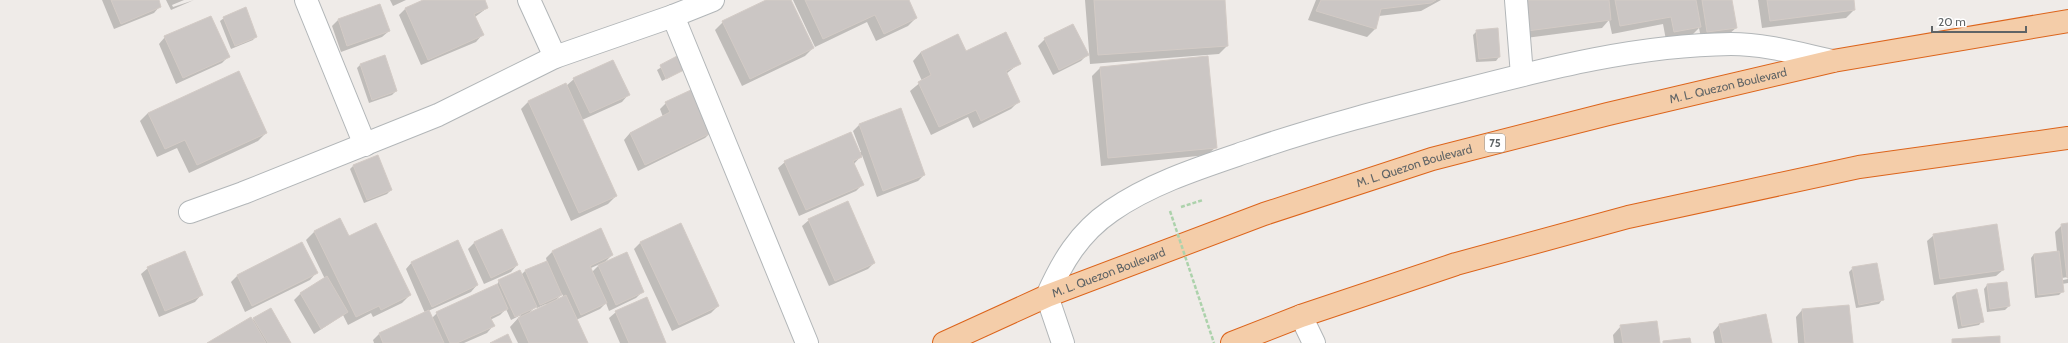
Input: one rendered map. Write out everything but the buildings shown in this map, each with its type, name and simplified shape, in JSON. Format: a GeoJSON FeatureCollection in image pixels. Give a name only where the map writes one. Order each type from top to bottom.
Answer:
{"type":"FeatureCollection","features":[{"type":"Feature","properties":{"kind":"highway","name":"M. L. Quezon Boulevard"},"geometry":{"type":"LineString","coordinates":[[944,343],[1047,296],[1264,214],[1432,159],[1608,114],[1833,61],[2068,21]]}},
{"type":"Feature","properties":{"kind":"highway"},"geometry":{"type":"LineString","coordinates":[[1232,343],[1301,316],[1456,264],[1628,218],[1859,167],[2068,138]]}},
{"type":"Feature","properties":{"kind":"street"},"geometry":{"type":"LineString","coordinates":[[306,0],[366,145]]}},
{"type":"Feature","properties":{"kind":"street"},"geometry":{"type":"LineString","coordinates":[[529,0],[555,57]]}},
{"type":"Feature","properties":{"kind":"street"},"geometry":{"type":"LineString","coordinates":[[190,212],[366,145],[438,115],[555,57],[673,16],[713,0]]}},
{"type":"Feature","properties":{"kind":"street"},"geometry":{"type":"LineString","coordinates":[[1516,0],[1522,75]]}},
{"type":"Feature","properties":{"kind":"street"},"geometry":{"type":"LineString","coordinates":[[673,16],[807,343]]}},
{"type":"Feature","properties":{"kind":"street"},"geometry":{"type":"LineString","coordinates":[[1063,343],[1047,296],[1059,270],[1075,243],[1110,211],[1147,190],[1192,171],[1339,121],[1522,75],[1608,57],[1676,47],[1733,44],[1776,49],[1833,61]]}},
{"type":"Feature","properties":{"kind":"street"},"geometry":{"type":"LineString","coordinates":[[1301,316],[1314,343]]}},
{"type":"Feature","properties":{"kind":"path"},"geometry":{"type":"LineString","coordinates":[[1203,200],[1170,211],[1214,343]]}}]}
